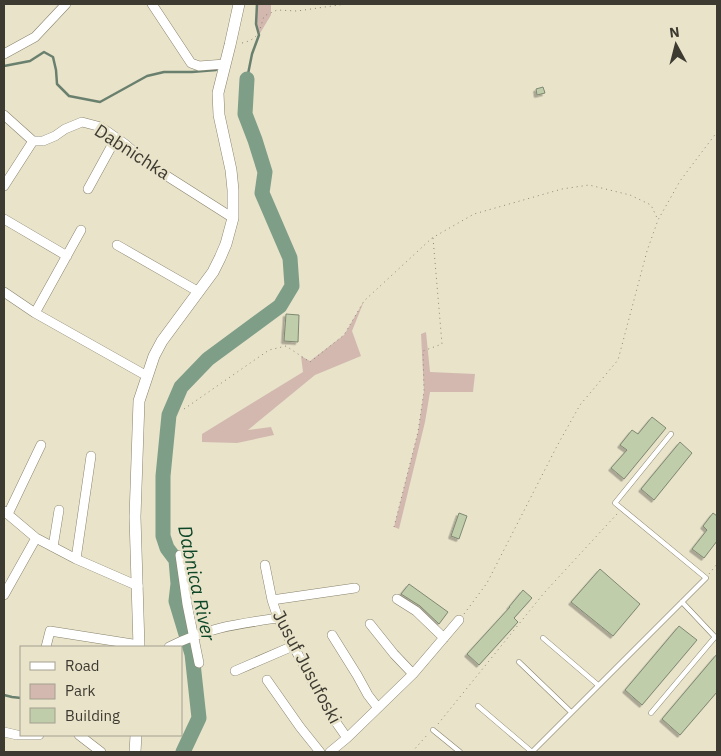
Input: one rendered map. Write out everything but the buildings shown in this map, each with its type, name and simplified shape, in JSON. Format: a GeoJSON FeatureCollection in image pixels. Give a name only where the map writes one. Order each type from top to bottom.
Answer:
{"type":"FeatureCollection","features":[{"type":"Feature","properties":{"kind":"street"},"geometry":{"type":"LineString","coordinates":[[4,54],[35,38],[66,4]]}},
{"type":"Feature","properties":{"kind":"street"},"geometry":{"type":"LineString","coordinates":[[152,4],[191,63],[200,66],[225,64]]}},
{"type":"Feature","properties":{"kind":"street"},"geometry":{"type":"LineString","coordinates":[[46,646],[50,631],[139,646],[135,517],[139,402],[154,356],[162,341],[213,272],[226,244],[233,218],[234,190],[219,115],[218,93],[239,4]]}},
{"type":"Feature","properties":{"kind":"street"},"geometry":{"type":"LineString","coordinates":[[4,116],[33,141],[4,186]]}},
{"type":"Feature","properties":{"kind":"street","name":"Dabnichka"},"geometry":{"type":"LineString","coordinates":[[33,141],[42,142],[82,122],[101,127],[148,164],[233,218]]}},
{"type":"Feature","properties":{"kind":"street"},"geometry":{"type":"LineString","coordinates":[[88,189],[116,138]]}},
{"type":"Feature","properties":{"kind":"street"},"geometry":{"type":"LineString","coordinates":[[4,219],[67,256]]}},
{"type":"Feature","properties":{"kind":"street"},"geometry":{"type":"LineString","coordinates":[[35,313],[81,230]]}},
{"type":"Feature","properties":{"kind":"street"},"geometry":{"type":"LineString","coordinates":[[117,245],[199,292]]}},
{"type":"Feature","properties":{"kind":"street"},"geometry":{"type":"LineString","coordinates":[[4,292],[35,313],[147,376]]}},
{"type":"Feature","properties":{"kind":"street"},"geometry":{"type":"LineString","coordinates":[[41,445],[6,512],[36,538],[76,559],[138,586]]}},
{"type":"Feature","properties":{"kind":"street"},"geometry":{"type":"LineString","coordinates":[[76,559],[91,456]]}},
{"type":"Feature","properties":{"kind":"street"},"geometry":{"type":"LineString","coordinates":[[53,547],[59,510]]}},
{"type":"Feature","properties":{"kind":"street"},"geometry":{"type":"LineString","coordinates":[[4,595],[36,538]]}},
{"type":"Feature","properties":{"kind":"street"},"geometry":{"type":"LineString","coordinates":[[180,555],[187,604],[199,663]]}},
{"type":"Feature","properties":{"kind":"street","name":"Jusuf Jusufoski"},"geometry":{"type":"LineString","coordinates":[[265,565],[272,600],[278,618],[331,715],[347,738]]}},
{"type":"Feature","properties":{"kind":"street"},"geometry":{"type":"LineString","coordinates":[[272,600],[355,588]]}},
{"type":"Feature","properties":{"kind":"street"},"geometry":{"type":"LineString","coordinates":[[397,599],[416,611],[444,638]]}},
{"type":"Feature","properties":{"kind":"street"},"geometry":{"type":"LineString","coordinates":[[171,646],[193,636],[233,624],[278,618]]}},
{"type":"Feature","properties":{"kind":"street"},"geometry":{"type":"LineString","coordinates":[[330,752],[413,674],[459,620]]}},
{"type":"Feature","properties":{"kind":"street"},"geometry":{"type":"LineString","coordinates":[[370,624],[413,674]]}},
{"type":"Feature","properties":{"kind":"street"},"geometry":{"type":"LineString","coordinates":[[332,635],[368,695],[378,708]]}},
{"type":"Feature","properties":{"kind":"street"},"geometry":{"type":"LineString","coordinates":[[235,671],[293,646]]}},
{"type":"Feature","properties":{"kind":"street"},"geometry":{"type":"LineString","coordinates":[[267,680],[320,752]]}},
{"type":"Feature","properties":{"kind":"street"},"geometry":{"type":"LineString","coordinates":[[4,732],[20,736]]}},
{"type":"Feature","properties":{"kind":"street"},"geometry":{"type":"LineString","coordinates":[[80,736],[101,752]]}},
{"type":"Feature","properties":{"kind":"street"},"geometry":{"type":"LineString","coordinates":[[135,752],[136,736]]}},
{"type":"Feature","properties":{"kind":"lane"},"geometry":{"type":"LineString","coordinates":[[478,706],[532,752],[706,578],[615,503],[671,434]]}},
{"type":"Feature","properties":{"kind":"lane"},"geometry":{"type":"LineString","coordinates":[[651,713],[716,637],[682,602]]}},
{"type":"Feature","properties":{"kind":"lane"},"geometry":{"type":"LineString","coordinates":[[543,638],[598,685]]}},
{"type":"Feature","properties":{"kind":"lane"},"geometry":{"type":"LineString","coordinates":[[519,662],[571,712]]}},
{"type":"Feature","properties":{"kind":"lane"},"geometry":{"type":"LineString","coordinates":[[432,730],[460,752]]}},
{"type":"Feature","properties":{"kind":"path"},"geometry":{"type":"LineString","coordinates":[[230,45],[250,41],[259,32],[264,16],[277,10],[297,11],[346,4]]}},
{"type":"Feature","properties":{"kind":"path"},"geometry":{"type":"LineString","coordinates":[[459,620],[487,583],[580,406],[618,360],[647,251],[658,220],[680,181],[717,132]]}},
{"type":"Feature","properties":{"kind":"path"},"geometry":{"type":"LineString","coordinates":[[184,410],[269,350],[286,346],[310,362],[344,335],[364,301],[432,238],[474,214],[562,189],[589,185],[630,195],[651,205],[658,220]]}},
{"type":"Feature","properties":{"kind":"path"},"geometry":{"type":"LineString","coordinates":[[394,527],[418,432],[424,391],[423,351],[442,344],[432,238]]}},
{"type":"Feature","properties":{"kind":"path"},"geometry":{"type":"LineString","coordinates":[[412,752],[544,593],[622,508]]}},
{"type":"Feature","properties":{"kind":"path"},"geometry":{"type":"LineString","coordinates":[[706,578],[717,564]]}},
{"type":"Feature","properties":{"kind":"green space"},"geometry":{"type":"Polygon","coordinates":[[[257,4],[271,4],[271,15],[259,35],[256,24],[257,4]]]}},
{"type":"Feature","properties":{"kind":"green space"},"geometry":{"type":"Polygon","coordinates":[[[364,301],[352,331],[361,356],[315,375],[248,430],[271,427],[274,435],[237,443],[202,442],[202,434],[303,372],[301,356],[310,361],[344,335],[364,301]]]}},
{"type":"Feature","properties":{"kind":"green space"},"geometry":{"type":"Polygon","coordinates":[[[426,332],[430,372],[475,374],[473,392],[430,392],[425,422],[399,529],[394,527],[418,432],[424,391],[421,334],[426,332]]]}},
{"type":"Feature","properties":{"kind":"waterway","name":"Dabnica River"},"geometry":{"type":"LineString","coordinates":[[247,79],[252,54],[259,35],[256,24],[257,4]]}},
{"type":"Feature","properties":{"kind":"waterway"},"geometry":{"type":"LineString","coordinates":[[4,66],[30,61],[44,52],[53,57],[57,84],[69,96],[100,102],[147,76],[164,72],[216,70]]}},
{"type":"Feature","properties":{"kind":"waterway","name":"Dabnica River"},"geometry":{"type":"LineString","coordinates":[[183,752],[199,718],[192,654],[176,601],[178,584],[176,560],[167,548],[163,536],[163,476],[169,415],[181,387],[208,359],[280,306],[292,286],[290,258],[262,193],[265,172],[245,114],[247,79]]}},
{"type":"Feature","properties":{"kind":"waterway"},"geometry":{"type":"LineString","coordinates":[[4,695],[20,698]]}}]}
